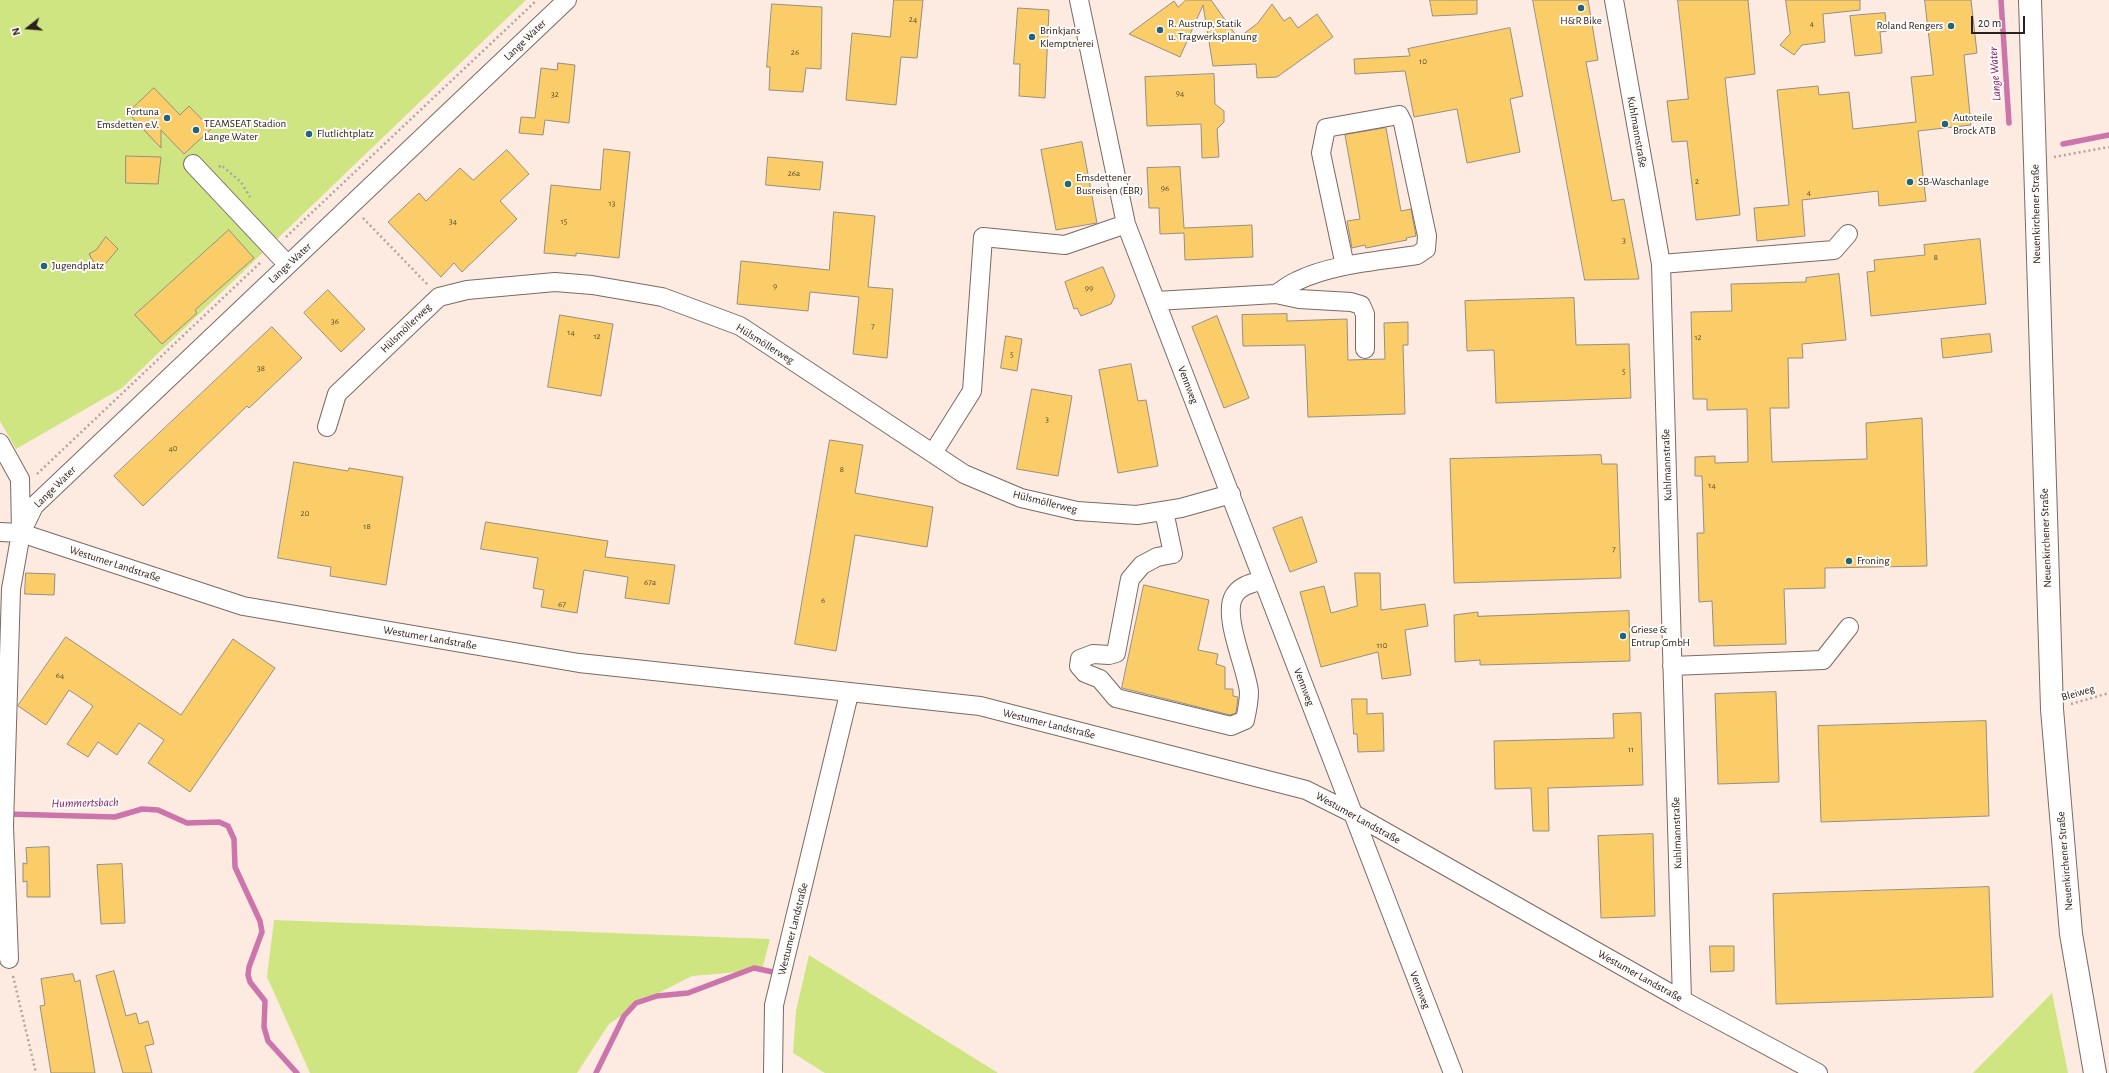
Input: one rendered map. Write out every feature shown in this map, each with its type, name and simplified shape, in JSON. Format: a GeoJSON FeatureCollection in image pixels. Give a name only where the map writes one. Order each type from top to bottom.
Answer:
{"type":"FeatureCollection","features":[{"type":"Feature","properties":{"kind":"main road","name":"Neuenkirchener Straße"},"geometry":{"type":"LineString","coordinates":[[2030,0],[2052,709],[2071,934],[2095,1073]]}},
{"type":"Feature","properties":{"kind":"street","name":"Lange Water"},"geometry":{"type":"LineString","coordinates":[[21,533],[34,506],[567,0]]}},
{"type":"Feature","properties":{"kind":"street","name":"Vennweg"},"geometry":{"type":"LineString","coordinates":[[1079,0],[1126,224],[1453,1073]]}},
{"type":"Feature","properties":{"kind":"street","name":"Kuhlmannstraße"},"geometry":{"type":"LineString","coordinates":[[1614,0],[1661,264],[1682,1000]]}},
{"type":"Feature","properties":{"kind":"street"},"geometry":{"type":"LineString","coordinates":[[1276,294],[1297,280],[1345,266],[1417,255],[1426,249],[1427,236],[1403,123],[1399,115],[1326,128],[1321,153],[1345,266]]}},
{"type":"Feature","properties":{"kind":"street"},"geometry":{"type":"LineString","coordinates":[[193,164],[288,265]]}},
{"type":"Feature","properties":{"kind":"street"},"geometry":{"type":"LineString","coordinates":[[933,453],[972,391],[983,237],[1065,245],[1126,224]]}},
{"type":"Feature","properties":{"kind":"street"},"geometry":{"type":"LineString","coordinates":[[1661,264],[1834,250],[1848,234]]}},
{"type":"Feature","properties":{"kind":"street","name":"Hülsmöllerweg"},"geometry":{"type":"LineString","coordinates":[[327,427],[337,394],[439,297],[467,290],[555,282],[592,285],[662,297],[740,326],[964,474],[1021,498],[1077,511],[1137,515],[1181,508],[1231,494]]}},
{"type":"Feature","properties":{"kind":"street"},"geometry":{"type":"LineString","coordinates":[[1156,301],[1276,294],[1299,299],[1351,302],[1361,305],[1365,314],[1365,349]]}},
{"type":"Feature","properties":{"kind":"street"},"geometry":{"type":"LineString","coordinates":[[0,443],[20,479],[21,533],[12,589],[4,815],[9,959]]}},
{"type":"Feature","properties":{"kind":"street"},"geometry":{"type":"LineString","coordinates":[[1164,511],[1174,554],[1157,557],[1142,565],[1130,579],[1116,653],[1109,655],[1093,654],[1080,659],[1079,666],[1085,673],[1100,679],[1116,698],[1232,726],[1245,720],[1248,692],[1235,640],[1230,609],[1234,596],[1243,586],[1264,580]]}},
{"type":"Feature","properties":{"kind":"street","name":"Westumer Landstraße"},"geometry":{"type":"LineString","coordinates":[[0,532],[21,533],[243,606],[579,663],[850,694],[980,706],[1306,790],[1352,813],[1682,1000],[1818,1073]]}},
{"type":"Feature","properties":{"kind":"street"},"geometry":{"type":"LineString","coordinates":[[1672,666],[1823,660],[1850,627]]}},
{"type":"Feature","properties":{"kind":"street","name":"Westumer Landstraße"},"geometry":{"type":"LineString","coordinates":[[773,1073],[774,1005],[850,694]]}},
{"type":"Feature","properties":{"kind":"path"},"geometry":{"type":"LineString","coordinates":[[2072,155],[2109,147]]}},
{"type":"Feature","properties":{"kind":"path"},"geometry":{"type":"LineString","coordinates":[[351,205],[439,297]]}},
{"type":"Feature","properties":{"kind":"path","name":"Bleiweg"},"geometry":{"type":"LineString","coordinates":[[2052,709],[2109,693]]}},
{"type":"Feature","properties":{"kind":"path"},"geometry":{"type":"LineString","coordinates":[[9,959],[36,1073]]}},
{"type":"Feature","properties":{"kind":"green space","name":"TEAMSEAT Stadion Lange Water"},"geometry":{"type":"Polygon","coordinates":[[[0,0],[526,0],[122,388],[16,449],[0,421],[0,0]]]}},
{"type":"Feature","properties":{"kind":"green space"},"geometry":{"type":"Polygon","coordinates":[[[274,920],[770,939],[762,970],[692,976],[643,1001],[609,1024],[577,1073],[310,1073],[267,977],[274,920]]]}},
{"type":"Feature","properties":{"kind":"green space"},"geometry":{"type":"Polygon","coordinates":[[[809,955],[998,1073],[825,1073],[793,1053],[796,1011],[809,955]]]}},
{"type":"Feature","properties":{"kind":"green space"},"geometry":{"type":"Polygon","coordinates":[[[2052,993],[2068,1073],[1973,1073],[2052,993]]]}},
{"type":"Feature","properties":{"kind":"building"},"geometry":{"type":"Polygon","coordinates":[[[894,0],[923,0],[917,58],[901,57],[896,105],[846,100],[852,33],[890,37],[894,0]]]}},
{"type":"Feature","properties":{"kind":"building"},"geometry":{"type":"Polygon","coordinates":[[[1186,0],[1211,0],[1238,38],[1258,23],[1272,4],[1284,21],[1290,17],[1298,28],[1317,14],[1333,37],[1277,77],[1257,78],[1256,64],[1213,66],[1203,5],[1180,57],[1129,34],[1174,1],[1178,7],[1186,0]]]}},
{"type":"Feature","properties":{"kind":"building"},"geometry":{"type":"Polygon","coordinates":[[[1430,0],[1477,0],[1477,14],[1433,16],[1430,0]]]}},
{"type":"Feature","properties":{"kind":"building"},"geometry":{"type":"Polygon","coordinates":[[[1533,0],[1588,0],[1598,60],[1586,62],[1612,201],[1624,199],[1639,279],[1585,280],[1533,0]]]}},
{"type":"Feature","properties":{"kind":"building"},"geometry":{"type":"Polygon","coordinates":[[[1678,0],[1748,0],[1755,74],[1725,78],[1740,215],[1696,220],[1687,141],[1672,142],[1667,101],[1688,99],[1678,0]]]}},
{"type":"Feature","properties":{"kind":"building"},"geometry":{"type":"Polygon","coordinates":[[[1786,0],[1860,0],[1860,10],[1823,14],[1825,42],[1802,45],[1794,55],[1780,45],[1790,34],[1786,0]]]}},
{"type":"Feature","properties":{"kind":"building"},"geometry":{"type":"Polygon","coordinates":[[[1925,0],[1971,0],[1977,53],[1964,55],[1971,125],[1918,131],[1926,201],[1879,206],[1878,191],[1802,200],[1805,236],[1757,241],[1754,208],[1789,205],[1777,90],[1818,86],[1819,95],[1849,92],[1853,129],[1916,122],[1911,77],[1933,75],[1925,0]]]}},
{"type":"Feature","properties":{"kind":"building"},"geometry":{"type":"Polygon","coordinates":[[[772,4],[822,7],[821,69],[806,68],[803,92],[769,90],[770,67],[767,67],[772,4]]]}},
{"type":"Feature","properties":{"kind":"building","name":"Brinkjans Klemptnerei"},"geometry":{"type":"Polygon","coordinates":[[[1018,8],[1049,10],[1045,98],[1019,96],[1020,64],[1014,64],[1018,8]]]}},
{"type":"Feature","properties":{"kind":"building"},"geometry":{"type":"Polygon","coordinates":[[[1885,13],[1887,31],[1880,32],[1882,53],[1855,56],[1850,16],[1885,13]]]}},
{"type":"Feature","properties":{"kind":"building"},"geometry":{"type":"Polygon","coordinates":[[[1510,28],[1523,96],[1510,99],[1520,152],[1467,163],[1457,109],[1414,117],[1405,71],[1355,74],[1354,59],[1410,56],[1408,49],[1510,28]]]}},
{"type":"Feature","properties":{"kind":"building"},"geometry":{"type":"Polygon","coordinates":[[[558,63],[575,65],[569,123],[545,120],[543,135],[519,133],[521,117],[535,118],[541,68],[557,70],[558,63]]]}},
{"type":"Feature","properties":{"kind":"building"},"geometry":{"type":"Polygon","coordinates":[[[1214,74],[1215,104],[1224,111],[1224,122],[1217,129],[1219,157],[1202,158],[1201,124],[1147,126],[1145,77],[1214,74]]]}},
{"type":"Feature","properties":{"kind":"building","name":"Fortuna Emsdetten e.V."},"geometry":{"type":"Polygon","coordinates":[[[154,88],[180,115],[189,106],[211,129],[184,154],[161,130],[161,148],[128,113],[154,88]]]}},
{"type":"Feature","properties":{"kind":"building"},"geometry":{"type":"Polygon","coordinates":[[[1386,128],[1401,211],[1411,209],[1416,236],[1406,238],[1407,240],[1366,248],[1365,245],[1352,248],[1347,221],[1360,219],[1345,135],[1386,128]]]}},
{"type":"Feature","properties":{"kind":"building"},"geometry":{"type":"Polygon","coordinates":[[[1082,142],[1097,223],[1056,230],[1041,150],[1082,142]]]}},
{"type":"Feature","properties":{"kind":"building"},"geometry":{"type":"Polygon","coordinates":[[[604,149],[630,152],[619,258],[576,253],[576,256],[544,253],[551,185],[600,190],[604,149]]]}},
{"type":"Feature","properties":{"kind":"building"},"geometry":{"type":"Polygon","coordinates":[[[507,150],[529,174],[500,201],[517,219],[462,272],[454,263],[441,277],[388,222],[419,193],[426,201],[460,168],[473,180],[507,150]]]}},
{"type":"Feature","properties":{"kind":"building"},"geometry":{"type":"Polygon","coordinates":[[[126,156],[161,157],[158,184],[126,183],[126,156]]]}},
{"type":"Feature","properties":{"kind":"building"},"geometry":{"type":"Polygon","coordinates":[[[768,157],[823,162],[820,190],[766,185],[768,157]]]}},
{"type":"Feature","properties":{"kind":"building"},"geometry":{"type":"Polygon","coordinates":[[[1180,167],[1184,228],[1252,225],[1253,257],[1185,260],[1184,233],[1160,234],[1159,208],[1149,208],[1147,168],[1180,167]]]}},
{"type":"Feature","properties":{"kind":"building"},"geometry":{"type":"Polygon","coordinates":[[[834,212],[875,216],[868,287],[893,289],[887,358],[853,354],[859,297],[810,292],[808,311],[737,304],[741,261],[829,270],[834,212]]]}},
{"type":"Feature","properties":{"kind":"building"},"geometry":{"type":"Polygon","coordinates":[[[229,230],[254,258],[195,310],[197,313],[162,344],[135,315],[229,230]]]}},
{"type":"Feature","properties":{"kind":"building"},"geometry":{"type":"Polygon","coordinates":[[[106,237],[118,249],[99,271],[89,254],[96,250],[106,237]]]}},
{"type":"Feature","properties":{"kind":"building"},"geometry":{"type":"Polygon","coordinates":[[[1980,239],[1986,304],[1871,316],[1867,272],[1875,271],[1874,260],[1925,255],[1924,245],[1980,239]]]}},
{"type":"Feature","properties":{"kind":"building"},"geometry":{"type":"Polygon","coordinates":[[[1103,267],[1115,296],[1111,304],[1081,316],[1077,308],[1074,309],[1065,282],[1103,267]]]}},
{"type":"Feature","properties":{"kind":"building"},"geometry":{"type":"Polygon","coordinates":[[[1839,274],[1846,340],[1802,344],[1803,358],[1788,358],[1789,408],[1770,408],[1772,462],[1867,459],[1866,423],[1922,418],[1927,566],[1825,568],[1825,588],[1784,589],[1786,644],[1714,646],[1712,601],[1699,602],[1697,533],[1704,533],[1702,476],[1695,476],[1695,457],[1715,456],[1715,463],[1748,462],[1747,409],[1707,410],[1707,399],[1693,399],[1691,312],[1732,311],[1731,284],[1806,282],[1806,278],[1839,274]]]}},
{"type":"Feature","properties":{"kind":"building"},"geometry":{"type":"Polygon","coordinates":[[[328,290],[365,329],[341,352],[304,313],[328,290]]]}},
{"type":"Feature","properties":{"kind":"building"},"geometry":{"type":"Polygon","coordinates":[[[1574,298],[1576,345],[1629,344],[1631,398],[1496,403],[1494,350],[1467,351],[1465,301],[1574,298]]]}},
{"type":"Feature","properties":{"kind":"building"},"geometry":{"type":"Polygon","coordinates":[[[1287,314],[1287,321],[1347,319],[1348,360],[1385,359],[1384,323],[1408,322],[1408,345],[1403,345],[1405,414],[1308,417],[1305,345],[1243,346],[1242,315],[1287,314]]]}},
{"type":"Feature","properties":{"kind":"building"},"geometry":{"type":"Polygon","coordinates":[[[560,315],[613,324],[601,396],[548,387],[560,315]]]}},
{"type":"Feature","properties":{"kind":"building"},"geometry":{"type":"Polygon","coordinates":[[[1217,316],[1249,398],[1224,408],[1192,327],[1217,316]]]}},
{"type":"Feature","properties":{"kind":"building"},"geometry":{"type":"Polygon","coordinates":[[[272,327],[302,358],[249,408],[247,406],[143,506],[114,476],[272,327]]]}},
{"type":"Feature","properties":{"kind":"building"},"geometry":{"type":"Polygon","coordinates":[[[1990,334],[1992,352],[1943,358],[1941,339],[1990,334]]]}},
{"type":"Feature","properties":{"kind":"building"},"geometry":{"type":"Polygon","coordinates":[[[1006,336],[1022,339],[1017,371],[1001,368],[1006,336]]]}},
{"type":"Feature","properties":{"kind":"building"},"geometry":{"type":"Polygon","coordinates":[[[1131,364],[1138,401],[1146,400],[1158,466],[1118,473],[1099,370],[1131,364]]]}},
{"type":"Feature","properties":{"kind":"building"},"geometry":{"type":"Polygon","coordinates":[[[1032,389],[1072,396],[1058,476],[1017,469],[1032,389]]]}},
{"type":"Feature","properties":{"kind":"building"},"geometry":{"type":"Polygon","coordinates":[[[830,440],[863,445],[855,493],[933,507],[927,547],[855,535],[836,651],[795,644],[830,440]]]}},
{"type":"Feature","properties":{"kind":"building"},"geometry":{"type":"Polygon","coordinates":[[[1601,455],[1602,464],[1617,464],[1621,578],[1454,583],[1450,459],[1601,455]]]}},
{"type":"Feature","properties":{"kind":"building"},"geometry":{"type":"Polygon","coordinates":[[[294,462],[348,471],[349,468],[403,477],[386,585],[330,576],[331,567],[278,558],[294,462]]]}},
{"type":"Feature","properties":{"kind":"building"},"geometry":{"type":"Polygon","coordinates":[[[1302,517],[1317,562],[1290,572],[1273,528],[1302,517]]]}},
{"type":"Feature","properties":{"kind":"building"},"geometry":{"type":"Polygon","coordinates":[[[486,522],[608,541],[605,557],[675,565],[669,604],[625,598],[628,577],[584,570],[577,613],[541,607],[544,590],[533,588],[538,558],[481,549],[486,522]]]}},
{"type":"Feature","properties":{"kind":"building"},"geometry":{"type":"Polygon","coordinates":[[[26,573],[55,574],[54,595],[25,594],[26,573]]]}},
{"type":"Feature","properties":{"kind":"building"},"geometry":{"type":"Polygon","coordinates":[[[1355,573],[1380,573],[1381,610],[1425,604],[1428,626],[1405,630],[1411,675],[1382,679],[1378,652],[1321,667],[1300,592],[1324,586],[1331,613],[1357,606],[1355,573]]]}},
{"type":"Feature","properties":{"kind":"building"},"geometry":{"type":"Polygon","coordinates":[[[1144,585],[1209,600],[1198,650],[1218,654],[1216,664],[1225,667],[1225,689],[1233,689],[1233,696],[1238,697],[1236,713],[1230,715],[1122,688],[1144,585]]]}},
{"type":"Feature","properties":{"kind":"building"},"geometry":{"type":"Polygon","coordinates":[[[1629,611],[1630,661],[1480,665],[1480,660],[1455,662],[1454,615],[1478,612],[1478,616],[1629,611]]]}},
{"type":"Feature","properties":{"kind":"building"},"geometry":{"type":"Polygon","coordinates":[[[66,637],[181,715],[233,639],[275,668],[190,792],[148,763],[164,740],[139,723],[117,755],[98,742],[88,757],[67,744],[93,706],[69,690],[46,725],[18,706],[66,637]]]}},
{"type":"Feature","properties":{"kind":"building"},"geometry":{"type":"Polygon","coordinates":[[[1776,692],[1779,782],[1718,784],[1715,694],[1776,692]]]}},
{"type":"Feature","properties":{"kind":"building"},"geometry":{"type":"Polygon","coordinates":[[[1352,699],[1367,699],[1367,714],[1383,713],[1384,751],[1358,752],[1357,734],[1354,734],[1352,699]]]}},
{"type":"Feature","properties":{"kind":"building"},"geometry":{"type":"Polygon","coordinates":[[[1641,713],[1643,785],[1548,788],[1549,831],[1533,831],[1531,788],[1495,789],[1494,741],[1614,738],[1613,714],[1641,713]]]}},
{"type":"Feature","properties":{"kind":"building"},"geometry":{"type":"Polygon","coordinates":[[[1986,721],[1989,816],[1821,822],[1818,726],[1986,721]]]}},
{"type":"Feature","properties":{"kind":"building"},"geometry":{"type":"Polygon","coordinates":[[[1653,834],[1655,916],[1601,918],[1598,836],[1653,834]]]}},
{"type":"Feature","properties":{"kind":"building"},"geometry":{"type":"Polygon","coordinates":[[[49,847],[50,897],[27,897],[27,881],[23,882],[23,863],[27,864],[26,848],[49,847]]]}},
{"type":"Feature","properties":{"kind":"building"},"geometry":{"type":"Polygon","coordinates":[[[122,864],[125,923],[101,924],[97,865],[122,864]]]}},
{"type":"Feature","properties":{"kind":"building"},"geometry":{"type":"Polygon","coordinates":[[[1989,887],[1993,997],[1776,1004],[1773,894],[1989,887]]]}},
{"type":"Feature","properties":{"kind":"building"},"geometry":{"type":"Polygon","coordinates":[[[1710,946],[1734,946],[1734,971],[1711,972],[1710,946]]]}},
{"type":"Feature","properties":{"kind":"building"},"geometry":{"type":"Polygon","coordinates":[[[114,971],[126,1016],[136,1013],[139,1024],[148,1021],[154,1044],[145,1046],[152,1073],[123,1073],[96,976],[114,971]]]}},
{"type":"Feature","properties":{"kind":"building"},"geometry":{"type":"Polygon","coordinates":[[[73,974],[75,982],[80,980],[95,1073],[51,1073],[40,1006],[45,1005],[41,979],[73,974]]]}},
{"type":"Feature","properties":{"kind":"waterway","name":"Lange Water"},"geometry":{"type":"LineString","coordinates":[[2001,0],[2009,123]]}},
{"type":"Feature","properties":{"kind":"waterway","name":"Lange Water"},"geometry":{"type":"LineString","coordinates":[[2063,144],[2109,135]]}},
{"type":"Feature","properties":{"kind":"waterway","name":"Hummertsbach"},"geometry":{"type":"LineString","coordinates":[[7,814],[115,817],[142,809],[158,810],[187,823],[219,822],[228,826],[234,839],[235,867],[260,921],[262,932],[249,967],[248,975],[250,982],[265,1001],[264,1027],[268,1041],[297,1073]]}},
{"type":"Feature","properties":{"kind":"waterway","name":"Hummertsbach"},"geometry":{"type":"LineString","coordinates":[[596,1073],[624,1016],[636,1003],[657,996],[688,993],[754,968],[773,972]]}},
{"type":"Feature","properties":{"kind":"place","name":"H&R Bike"},"geometry":{"type":"Point","coordinates":[1581,8]}},
{"type":"Feature","properties":{"kind":"place","name":"Roland Rengers"},"geometry":{"type":"Point","coordinates":[1951,26]}},
{"type":"Feature","properties":{"kind":"place","name":"R. Austrup, Statik u. Tragwerksplanung"},"geometry":{"type":"Point","coordinates":[1160,30]}},
{"type":"Feature","properties":{"kind":"place","name":"Brinkjans Klemptnerei"},"geometry":{"type":"Point","coordinates":[1032,37]}},
{"type":"Feature","properties":{"kind":"place","name":"Fortuna Emsdetten e.V."},"geometry":{"type":"Point","coordinates":[167,118]}},
{"type":"Feature","properties":{"kind":"place","name":"Autoteile Brock ATB"},"geometry":{"type":"Point","coordinates":[1945,124]}},
{"type":"Feature","properties":{"kind":"place","name":"TEAMSEAT Stadion Lange Water"},"geometry":{"type":"Point","coordinates":[196,130]}},
{"type":"Feature","properties":{"kind":"place","name":"Flutlichtplatz"},"geometry":{"type":"Point","coordinates":[309,134]}},
{"type":"Feature","properties":{"kind":"place","name":"SB-Waschanlage"},"geometry":{"type":"Point","coordinates":[1910,182]}},
{"type":"Feature","properties":{"kind":"place","name":"Emsdettener Busreisen (EBR)"},"geometry":{"type":"Point","coordinates":[1068,184]}},
{"type":"Feature","properties":{"kind":"place","name":"Jugendplatz"},"geometry":{"type":"Point","coordinates":[44,266]}},
{"type":"Feature","properties":{"kind":"place","name":"Froning"},"geometry":{"type":"Point","coordinates":[1849,561]}},
{"type":"Feature","properties":{"kind":"place","name":"Griese & Entrup GmbH"},"geometry":{"type":"Point","coordinates":[1623,636]}}]}
